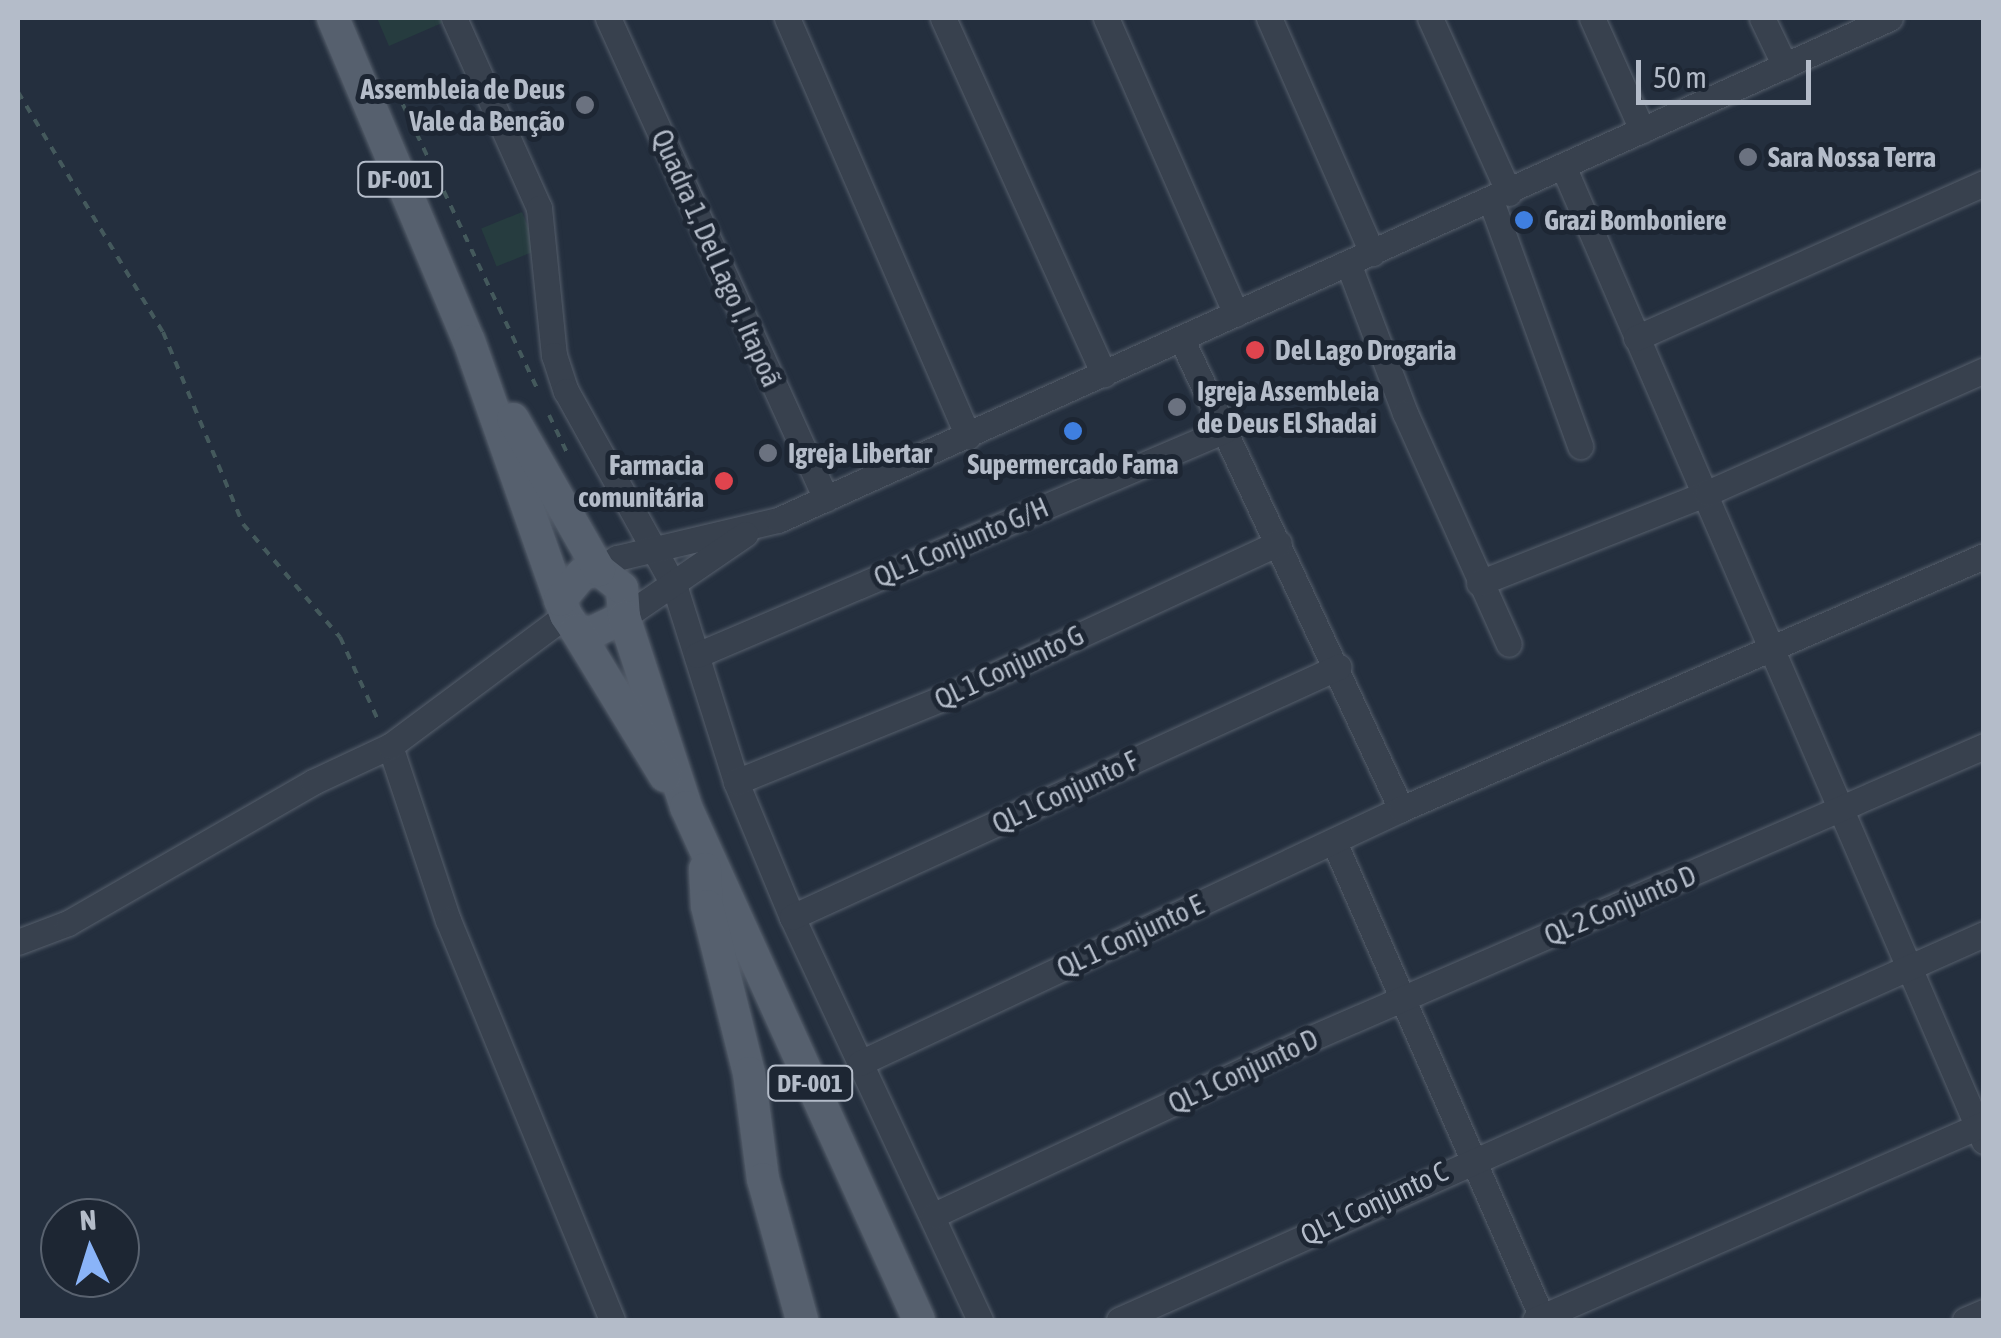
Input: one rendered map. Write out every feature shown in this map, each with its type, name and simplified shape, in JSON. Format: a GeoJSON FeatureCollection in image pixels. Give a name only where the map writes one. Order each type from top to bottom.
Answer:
{"type":"FeatureCollection","features":[{"type":"Feature","properties":{"kind":"main road","name":"DF-001"},"geometry":{"type":"LineString","coordinates":[[333,18],[469,341],[568,615],[686,806]]}},
{"type":"Feature","properties":{"kind":"main road","name":"DF-001"},"geometry":{"type":"LineString","coordinates":[[469,341],[599,570],[622,588],[624,618],[686,806],[919,1320]]}},
{"type":"Feature","properties":{"kind":"main road"},"geometry":{"type":"LineString","coordinates":[[599,570],[582,574],[568,615],[604,631],[624,618]]}},
{"type":"Feature","properties":{"kind":"main road"},"geometry":{"type":"LineString","coordinates":[[704,845],[707,906],[749,1073],[763,1179],[802,1320]]}},
{"type":"Feature","properties":{"kind":"street"},"geometry":{"type":"LineString","coordinates":[[454,18],[539,208],[550,266],[554,355],[566,391],[674,588],[736,782],[792,917],[980,1320]]}},
{"type":"Feature","properties":{"kind":"street","name":"Quadra 1, Del Lago I, Itapoã"},"geometry":{"type":"LineString","coordinates":[[608,18],[826,498]]}},
{"type":"Feature","properties":{"kind":"street"},"geometry":{"type":"LineString","coordinates":[[787,18],[968,436]]}},
{"type":"Feature","properties":{"kind":"street"},"geometry":{"type":"LineString","coordinates":[[944,18],[1104,374]]}},
{"type":"Feature","properties":{"kind":"street"},"geometry":{"type":"LineString","coordinates":[[1106,18],[1236,314]]}},
{"type":"Feature","properties":{"kind":"street"},"geometry":{"type":"LineString","coordinates":[[1269,18],[1480,582],[1510,644]]}},
{"type":"Feature","properties":{"kind":"street"},"geometry":{"type":"LineString","coordinates":[[1430,18],[1500,197],[1580,446]]}},
{"type":"Feature","properties":{"kind":"street"},"geometry":{"type":"LineString","coordinates":[[1592,18],[1642,130]]}},
{"type":"Feature","properties":{"kind":"street"},"geometry":{"type":"LineString","coordinates":[[1762,18],[1785,66]]}},
{"type":"Feature","properties":{"kind":"street"},"geometry":{"type":"LineString","coordinates":[[599,570],[616,558],[750,531],[1500,197],[1890,18]]}},
{"type":"Feature","properties":{"kind":"street"},"geometry":{"type":"LineString","coordinates":[[1563,166],[1708,493],[1774,650],[1843,809],[1910,967],[1981,1131],[1540,1320],[1472,1159],[1910,967],[1984,934]]}},
{"type":"Feature","properties":{"kind":"street"},"geometry":{"type":"LineString","coordinates":[[1636,338],[1984,183]]}},
{"type":"Feature","properties":{"kind":"street"},"geometry":{"type":"LineString","coordinates":[[1181,338],[1338,667],[1401,809]]}},
{"type":"Feature","properties":{"kind":"street"},"geometry":{"type":"LineString","coordinates":[[1480,582],[1708,493],[1984,370]]}},
{"type":"Feature","properties":{"kind":"street","name":"QL 1 Conjunto G/H"},"geometry":{"type":"LineString","coordinates":[[697,655],[1225,430]]}},
{"type":"Feature","properties":{"kind":"street"},"geometry":{"type":"LineString","coordinates":[[624,618],[674,588],[750,531]]}},
{"type":"Feature","properties":{"kind":"street","name":"QL 1 Conjunto G"},"geometry":{"type":"LineString","coordinates":[[736,782],[953,694],[1279,543]]}},
{"type":"Feature","properties":{"kind":"street","name":"QL 1 Conjunto E"},"geometry":{"type":"LineString","coordinates":[[860,1063],[1401,809],[1984,556]]}},
{"type":"Feature","properties":{"kind":"street"},"geometry":{"type":"LineString","coordinates":[[18,942],[68,923],[313,782],[390,746],[568,615]]}},
{"type":"Feature","properties":{"kind":"street","name":"QL 1 Conjunto F"},"geometry":{"type":"LineString","coordinates":[[792,917],[1338,667]]}},
{"type":"Feature","properties":{"kind":"street"},"geometry":{"type":"LineString","coordinates":[[390,746],[448,920],[612,1320]]}},
{"type":"Feature","properties":{"kind":"street","name":"QL 2 Conjunto D"},"geometry":{"type":"LineString","coordinates":[[1398,1001],[1984,746]]}},
{"type":"Feature","properties":{"kind":"street"},"geometry":{"type":"LineString","coordinates":[[1334,842],[1398,1001]]}},
{"type":"Feature","properties":{"kind":"street","name":"QL 1 Conjunto C"},"geometry":{"type":"LineString","coordinates":[[1119,1320],[1472,1159],[1398,1001]]}},
{"type":"Feature","properties":{"kind":"street","name":"QL 1 Conjunto D"},"geometry":{"type":"LineString","coordinates":[[934,1216],[1398,1001]]}},
{"type":"Feature","properties":{"kind":"street"},"geometry":{"type":"LineString","coordinates":[[1965,1320],[1984,1312]]}},
{"type":"Feature","properties":{"kind":"path"},"geometry":{"type":"LineString","coordinates":[[18,92],[162,332],[243,524],[340,637],[390,746]]}},
{"type":"Feature","properties":{"kind":"green space"},"geometry":{"type":"Polygon","coordinates":[[[377,18],[440,18],[442,23],[389,46],[377,18]]]}},
{"type":"Feature","properties":{"kind":"green space"},"geometry":{"type":"Polygon","coordinates":[[[522,212],[537,250],[497,266],[481,228],[522,212]]]}},
{"type":"Feature","properties":{"kind":"place","name":"Assembleia de Deus Vale da Benção"},"geometry":{"type":"Point","coordinates":[585,105]}},
{"type":"Feature","properties":{"kind":"place","name":"Sara Nossa Terra"},"geometry":{"type":"Point","coordinates":[1748,157]}},
{"type":"Feature","properties":{"kind":"place","name":"Grazi Bomboniere"},"geometry":{"type":"Point","coordinates":[1524,220]}},
{"type":"Feature","properties":{"kind":"place","name":"Del Lago Drogaria"},"geometry":{"type":"Point","coordinates":[1255,350]}},
{"type":"Feature","properties":{"kind":"place","name":"Igreja Assembleia de Deus El Shadai"},"geometry":{"type":"Point","coordinates":[1177,407]}},
{"type":"Feature","properties":{"kind":"place","name":"Supermercado Fama"},"geometry":{"type":"Point","coordinates":[1073,431]}},
{"type":"Feature","properties":{"kind":"place","name":"Igreja Libertar"},"geometry":{"type":"Point","coordinates":[768,453]}},
{"type":"Feature","properties":{"kind":"place","name":"Farmacia comunitária"},"geometry":{"type":"Point","coordinates":[724,481]}}]}
